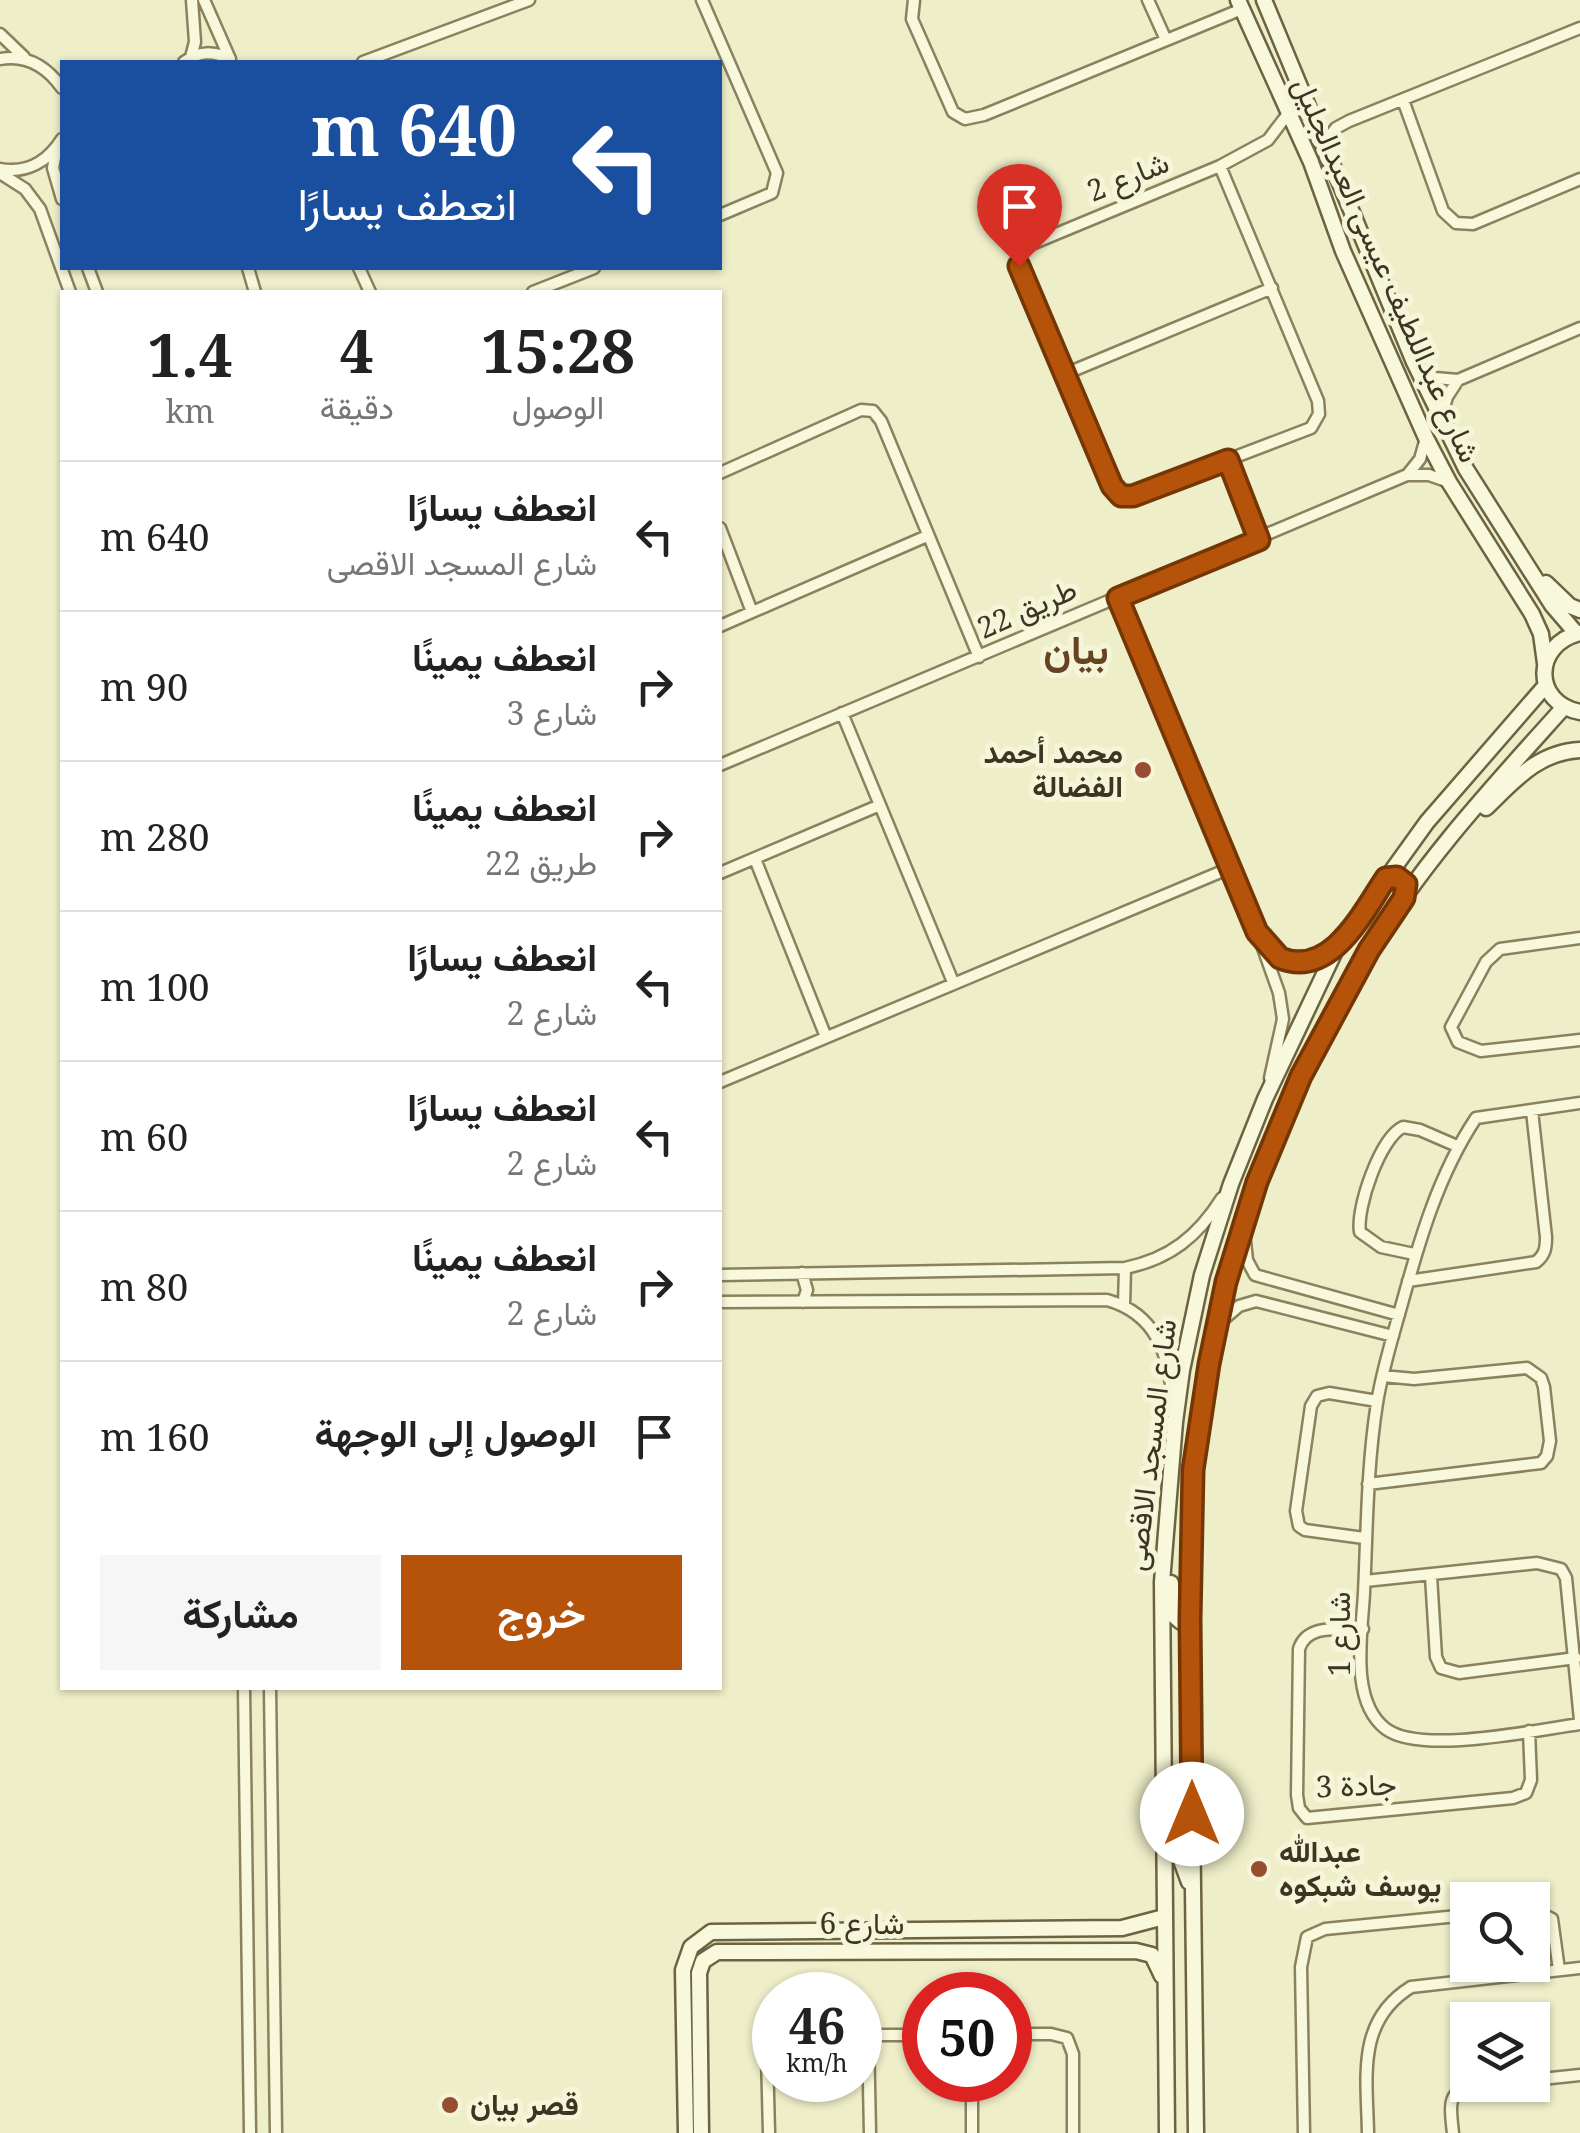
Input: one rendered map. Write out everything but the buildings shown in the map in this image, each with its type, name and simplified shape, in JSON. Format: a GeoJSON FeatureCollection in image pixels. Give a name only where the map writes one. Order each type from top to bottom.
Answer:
{"type":"FeatureCollection","features":[{"type":"Feature","properties":{"kind":"main road","name":"شارع عبداللطيف عيسى العبدالجليل"},"geometry":{"type":"LineString","coordinates":[[1264,0],[1414,362],[1466,469],[1552,605],[1578,633]]}},
{"type":"Feature","properties":{"kind":"main road","name":"شارع عبداللطيف عيسى العبدالجليل"},"geometry":{"type":"LineString","coordinates":[[1240,4],[1426,438],[1542,634],[1546,685]]}},
{"type":"Feature","properties":{"kind":"main road"},"geometry":{"type":"LineString","coordinates":[[1310,162],[1328,188],[1344,228],[1352,230],[1356,222]]}},
{"type":"Feature","properties":{"kind":"main road"},"geometry":{"type":"LineString","coordinates":[[1344,251],[1347,244],[1355,244],[1378,298],[1392,309]]}},
{"type":"Feature","properties":{"kind":"main road"},"geometry":{"type":"LineString","coordinates":[[1523,559],[1558,596],[1580,610]]}},
{"type":"Feature","properties":{"kind":"main road"},"geometry":{"type":"LineString","coordinates":[[1545,663],[1556,643],[1578,633]]}},
{"type":"Feature","properties":{"kind":"main road"},"geometry":{"type":"LineString","coordinates":[[1546,685],[1564,708],[1580,712]]}},
{"type":"Feature","properties":{"kind":"main road","name":"شارع المسجد الاقصى"},"geometry":{"type":"LineString","coordinates":[[1166,2133],[1164,1554],[1182,1370],[1202,1275],[1231,1184],[1265,1098],[1337,948],[1427,822],[1546,685]]}},
{"type":"Feature","properties":{"kind":"main road","name":"شارع المسجد الاقصى"},"geometry":{"type":"LineString","coordinates":[[1196,2133],[1190,1619],[1193,1470],[1218,1324],[1243,1226],[1301,1076],[1369,950],[1438,854],[1564,708]]}},
{"type":"Feature","properties":{"kind":"main road"},"geometry":{"type":"LineString","coordinates":[[1438,854],[1539,760],[1558,752],[1580,750]]}},
{"type":"Feature","properties":{"kind":"main road"},"geometry":{"type":"LineString","coordinates":[[1386,878],[1402,879],[1406,884],[1404,898]]}},
{"type":"Feature","properties":{"kind":"main road"},"geometry":{"type":"LineString","coordinates":[[1164,1554],[1171,1564],[1172,1614],[1182,1622],[1190,1619]]}},
{"type":"Feature","properties":{"kind":"main road"},"geometry":{"type":"LineString","coordinates":[[1164,1805],[1172,1802],[1182,1807],[1182,1863],[1193,1892]]}},
{"type":"Feature","properties":{"kind":"main road","name":"شارع 6"},"geometry":{"type":"LineString","coordinates":[[702,2133],[692,2020],[682,1970],[696,1941],[720,1930],[1101,1928],[1138,1926],[1164,1917]]}},
{"type":"Feature","properties":{"kind":"main road"},"geometry":{"type":"LineString","coordinates":[[1101,1928],[1102,1951]]}},
{"type":"Feature","properties":{"kind":"main road","name":"شارع 6"},"geometry":{"type":"LineString","coordinates":[[686,2133],[692,2020],[700,1967],[703,1960],[717,1952],[1152,1954],[1160,1966],[1166,1996]]}},
{"type":"Feature","properties":{"kind":"street"},"geometry":{"type":"LineString","coordinates":[[188,60],[195,42],[192,0]]}},
{"type":"Feature","properties":{"kind":"street"},"geometry":{"type":"LineString","coordinates":[[204,0],[232,60]]}},
{"type":"Feature","properties":{"kind":"street"},"geometry":{"type":"LineString","coordinates":[[368,60],[529,0]]}},
{"type":"Feature","properties":{"kind":"street"},"geometry":{"type":"LineString","coordinates":[[702,0],[777,173],[772,193],[722,214]]}},
{"type":"Feature","properties":{"kind":"street"},"geometry":{"type":"LineString","coordinates":[[914,0],[912,19],[953,112],[965,119],[1166,40],[1240,4]]}},
{"type":"Feature","properties":{"kind":"street"},"geometry":{"type":"LineString","coordinates":[[1148,0],[1166,40]]}},
{"type":"Feature","properties":{"kind":"street"},"geometry":{"type":"LineString","coordinates":[[1324,143],[1336,128],[1349,121],[1580,28]]}},
{"type":"Feature","properties":{"kind":"street"},"geometry":{"type":"LineString","coordinates":[[0,34],[15,52],[60,76]]}},
{"type":"Feature","properties":{"kind":"street"},"geometry":{"type":"LineString","coordinates":[[188,60],[211,52],[230,60]]}},
{"type":"Feature","properties":{"kind":"street"},"geometry":{"type":"LineString","coordinates":[[720,60],[728,57]]}},
{"type":"Feature","properties":{"kind":"street"},"geometry":{"type":"LineString","coordinates":[[0,59],[29,60]]}},
{"type":"Feature","properties":{"kind":"street"},"geometry":{"type":"LineString","coordinates":[[50,72],[60,85]]}},
{"type":"Feature","properties":{"kind":"street"},"geometry":{"type":"LineString","coordinates":[[1403,100],[1444,211],[1456,222],[1473,224],[1580,179]]}},
{"type":"Feature","properties":{"kind":"street","name":"شارع 2"},"geometry":{"type":"LineString","coordinates":[[1268,140],[1288,115]]}},
{"type":"Feature","properties":{"kind":"street"},"geometry":{"type":"LineString","coordinates":[[1316,122],[1349,121]]}},
{"type":"Feature","properties":{"kind":"street","name":"شارع 2"},"geometry":{"type":"LineString","coordinates":[[1220,166],[1318,400],[1319,414],[1310,428],[1133,496],[1121,496],[1112,486],[1019,266],[1020,255],[1027,246],[1220,166],[1268,140],[1298,137]]}},
{"type":"Feature","properties":{"kind":"street"},"geometry":{"type":"LineString","coordinates":[[0,171],[30,168],[47,159],[60,142]]}},
{"type":"Feature","properties":{"kind":"street"},"geometry":{"type":"LineString","coordinates":[[60,142],[53,168],[60,192]]}},
{"type":"Feature","properties":{"kind":"street"},"geometry":{"type":"LineString","coordinates":[[0,171],[25,189],[40,208],[60,264]]}},
{"type":"Feature","properties":{"kind":"street"},"geometry":{"type":"LineString","coordinates":[[539,290],[589,270]]}},
{"type":"Feature","properties":{"kind":"street"},"geometry":{"type":"LineString","coordinates":[[1065,374],[1272,288]]}},
{"type":"Feature","properties":{"kind":"street"},"geometry":{"type":"LineString","coordinates":[[1414,362],[1435,378],[1458,380],[1580,328]]}},
{"type":"Feature","properties":{"kind":"street"},"geometry":{"type":"LineString","coordinates":[[1441,418],[1447,397],[1458,380]]}},
{"type":"Feature","properties":{"kind":"street"},"geometry":{"type":"LineString","coordinates":[[722,472],[861,410],[873,412],[882,421],[979,658]]}},
{"type":"Feature","properties":{"kind":"street"},"geometry":{"type":"LineString","coordinates":[[1408,475],[1420,459],[1426,438]]}},
{"type":"Feature","properties":{"kind":"street"},"geometry":{"type":"LineString","coordinates":[[1228,460],[1259,540]]}},
{"type":"Feature","properties":{"kind":"street"},"geometry":{"type":"LineString","coordinates":[[1408,475],[1430,475],[1449,482]]}},
{"type":"Feature","properties":{"kind":"street","name":"طريق 22"},"geometry":{"type":"LineString","coordinates":[[722,764],[1408,475]]}},
{"type":"Feature","properties":{"kind":"street"},"geometry":{"type":"LineString","coordinates":[[722,533],[752,612]]}},
{"type":"Feature","properties":{"kind":"street"},"geometry":{"type":"LineString","coordinates":[[722,625],[927,536]]}},
{"type":"Feature","properties":{"kind":"street"},"geometry":{"type":"LineString","coordinates":[[1118,598],[1257,932],[1283,1011],[1265,1098]]}},
{"type":"Feature","properties":{"kind":"street"},"geometry":{"type":"LineString","coordinates":[[842,712],[953,982]]}},
{"type":"Feature","properties":{"kind":"street"},"geometry":{"type":"LineString","coordinates":[[722,872],[880,805]]}},
{"type":"Feature","properties":{"kind":"street"},"geometry":{"type":"LineString","coordinates":[[756,859],[826,1038]]}},
{"type":"Feature","properties":{"kind":"street"},"geometry":{"type":"LineString","coordinates":[[722,1081],[1230,868]]}},
{"type":"Feature","properties":{"kind":"street"},"geometry":{"type":"LineString","coordinates":[[1257,932],[1270,950],[1289,962],[1308,962],[1337,948]]}},
{"type":"Feature","properties":{"kind":"street"},"geometry":{"type":"LineString","coordinates":[[1580,938],[1500,949],[1486,962],[1452,1027],[1458,1042],[1481,1050],[1580,1040]]}},
{"type":"Feature","properties":{"kind":"street","name":"شارع 1"},"geometry":{"type":"LineString","coordinates":[[1580,1102],[1476,1118],[1457,1146],[1414,1254],[1377,1401],[1364,1538],[1362,1630],[1366,1699],[1376,1722],[1390,1733],[1410,1741],[1440,1741],[1580,1722]]}},
{"type":"Feature","properties":{"kind":"street"},"geometry":{"type":"LineString","coordinates":[[1408,1281],[1536,1262],[1541,1258],[1546,1237],[1532,1111]]}},
{"type":"Feature","properties":{"kind":"street"},"geometry":{"type":"LineString","coordinates":[[1414,1254],[1381,1247],[1360,1232],[1359,1219],[1374,1168],[1388,1137],[1403,1127],[1457,1146]]}},
{"type":"Feature","properties":{"kind":"street"},"geometry":{"type":"LineString","coordinates":[[722,1275],[1125,1268],[1166,1256],[1190,1240],[1231,1184]]}},
{"type":"Feature","properties":{"kind":"street"},"geometry":{"type":"LineString","coordinates":[[1243,1226],[1247,1260],[1255,1275],[1398,1315]]}},
{"type":"Feature","properties":{"kind":"street"},"geometry":{"type":"LineString","coordinates":[[1124,1306],[1125,1268]]}},
{"type":"Feature","properties":{"kind":"street"},"geometry":{"type":"LineString","coordinates":[[802,1274],[806,1284],[803,1302]]}},
{"type":"Feature","properties":{"kind":"street"},"geometry":{"type":"LineString","coordinates":[[722,1302],[1098,1299],[1124,1306],[1154,1330],[1166,1352],[1175,1422]]}},
{"type":"Feature","properties":{"kind":"street"},"geometry":{"type":"LineString","coordinates":[[1218,1324],[1239,1306],[1256,1301],[1393,1336]]}},
{"type":"Feature","properties":{"kind":"street"},"geometry":{"type":"LineString","coordinates":[[1368,1484],[1540,1464],[1550,1449],[1544,1387],[1541,1378],[1527,1368],[1414,1379],[1383,1376]]}},
{"type":"Feature","properties":{"kind":"street"},"geometry":{"type":"LineString","coordinates":[[1364,1538],[1304,1530],[1299,1526],[1296,1511],[1311,1406],[1317,1396],[1329,1393],[1377,1401]]}},
{"type":"Feature","properties":{"kind":"street"},"geometry":{"type":"LineString","coordinates":[[1365,1581],[1537,1562],[1562,1569],[1576,1658],[1580,1722]]}},
{"type":"Feature","properties":{"kind":"street"},"geometry":{"type":"LineString","coordinates":[[1432,1576],[1436,1657],[1441,1668],[1458,1672],[1576,1658]]}},
{"type":"Feature","properties":{"kind":"street","name":"جادة 3"},"geometry":{"type":"LineString","coordinates":[[1362,1630],[1311,1632],[1302,1637],[1297,1795],[1299,1808],[1307,1818],[1513,1798],[1526,1793],[1531,1780],[1529,1731]]}},
{"type":"Feature","properties":{"kind":"street"},"geometry":{"type":"LineString","coordinates":[[244,1690],[250,2133]]}},
{"type":"Feature","properties":{"kind":"street"},"geometry":{"type":"LineString","coordinates":[[270,1690],[276,2133]]}},
{"type":"Feature","properties":{"kind":"street"},"geometry":{"type":"LineString","coordinates":[[1304,2133],[1301,1968],[1306,1936],[1325,1928],[1450,1917]]}},
{"type":"Feature","properties":{"kind":"street"},"geometry":{"type":"LineString","coordinates":[[1550,1918],[1559,1970]]}},
{"type":"Feature","properties":{"kind":"street"},"geometry":{"type":"LineString","coordinates":[[1368,2133],[1366,2060],[1372,2029],[1391,1999],[1411,1987],[1580,1968]]}},
{"type":"Feature","properties":{"kind":"street"},"geometry":{"type":"LineString","coordinates":[[1032,2034],[1068,2038],[1073,2054],[1072,2133]]}},
{"type":"Feature","properties":{"kind":"street"},"geometry":{"type":"LineString","coordinates":[[1550,2078],[1580,2075]]}},
{"type":"Feature","properties":{"kind":"street"},"geometry":{"type":"LineString","coordinates":[[768,2102],[769,2133]]}},
{"type":"Feature","properties":{"kind":"street"},"geometry":{"type":"LineString","coordinates":[[868,2102],[870,2133]]}},
{"type":"Feature","properties":{"kind":"street"},"geometry":{"type":"LineString","coordinates":[[972,2102],[972,2133]]}},
{"type":"Feature","properties":{"kind":"street"},"geometry":{"type":"LineString","coordinates":[[1450,2102],[1453,2133]]}},
{"type":"Feature","properties":{"kind":"place","name":"محمد أحمد الفضالة"},"geometry":{"type":"Point","coordinates":[1143,770]}},
{"type":"Feature","properties":{"kind":"place","name":"عبدالله يوسف شبكوه"},"geometry":{"type":"Point","coordinates":[1259,1869]}},
{"type":"Feature","properties":{"kind":"place","name":"قصر بيان"},"geometry":{"type":"Point","coordinates":[450,2105]}},
{"type":"Feature","properties":{"kind":"district","name":"بيان"},"geometry":{"type":"Point","coordinates":[1076,650]}},
{"type":"Feature","properties":{"kind":"route"},"geometry":{"type":"LineString","coordinates":[[1019,266],[1112,486],[1121,496],[1133,496],[1228,460],[1259,540],[1118,598],[1257,932],[1280,958],[1300,964],[1308,962],[1337,948],[1386,878],[1397,877],[1406,884],[1404,898],[1369,950],[1301,1076],[1257,1182],[1226,1282],[1193,1470],[1192,1814]]}}]}
